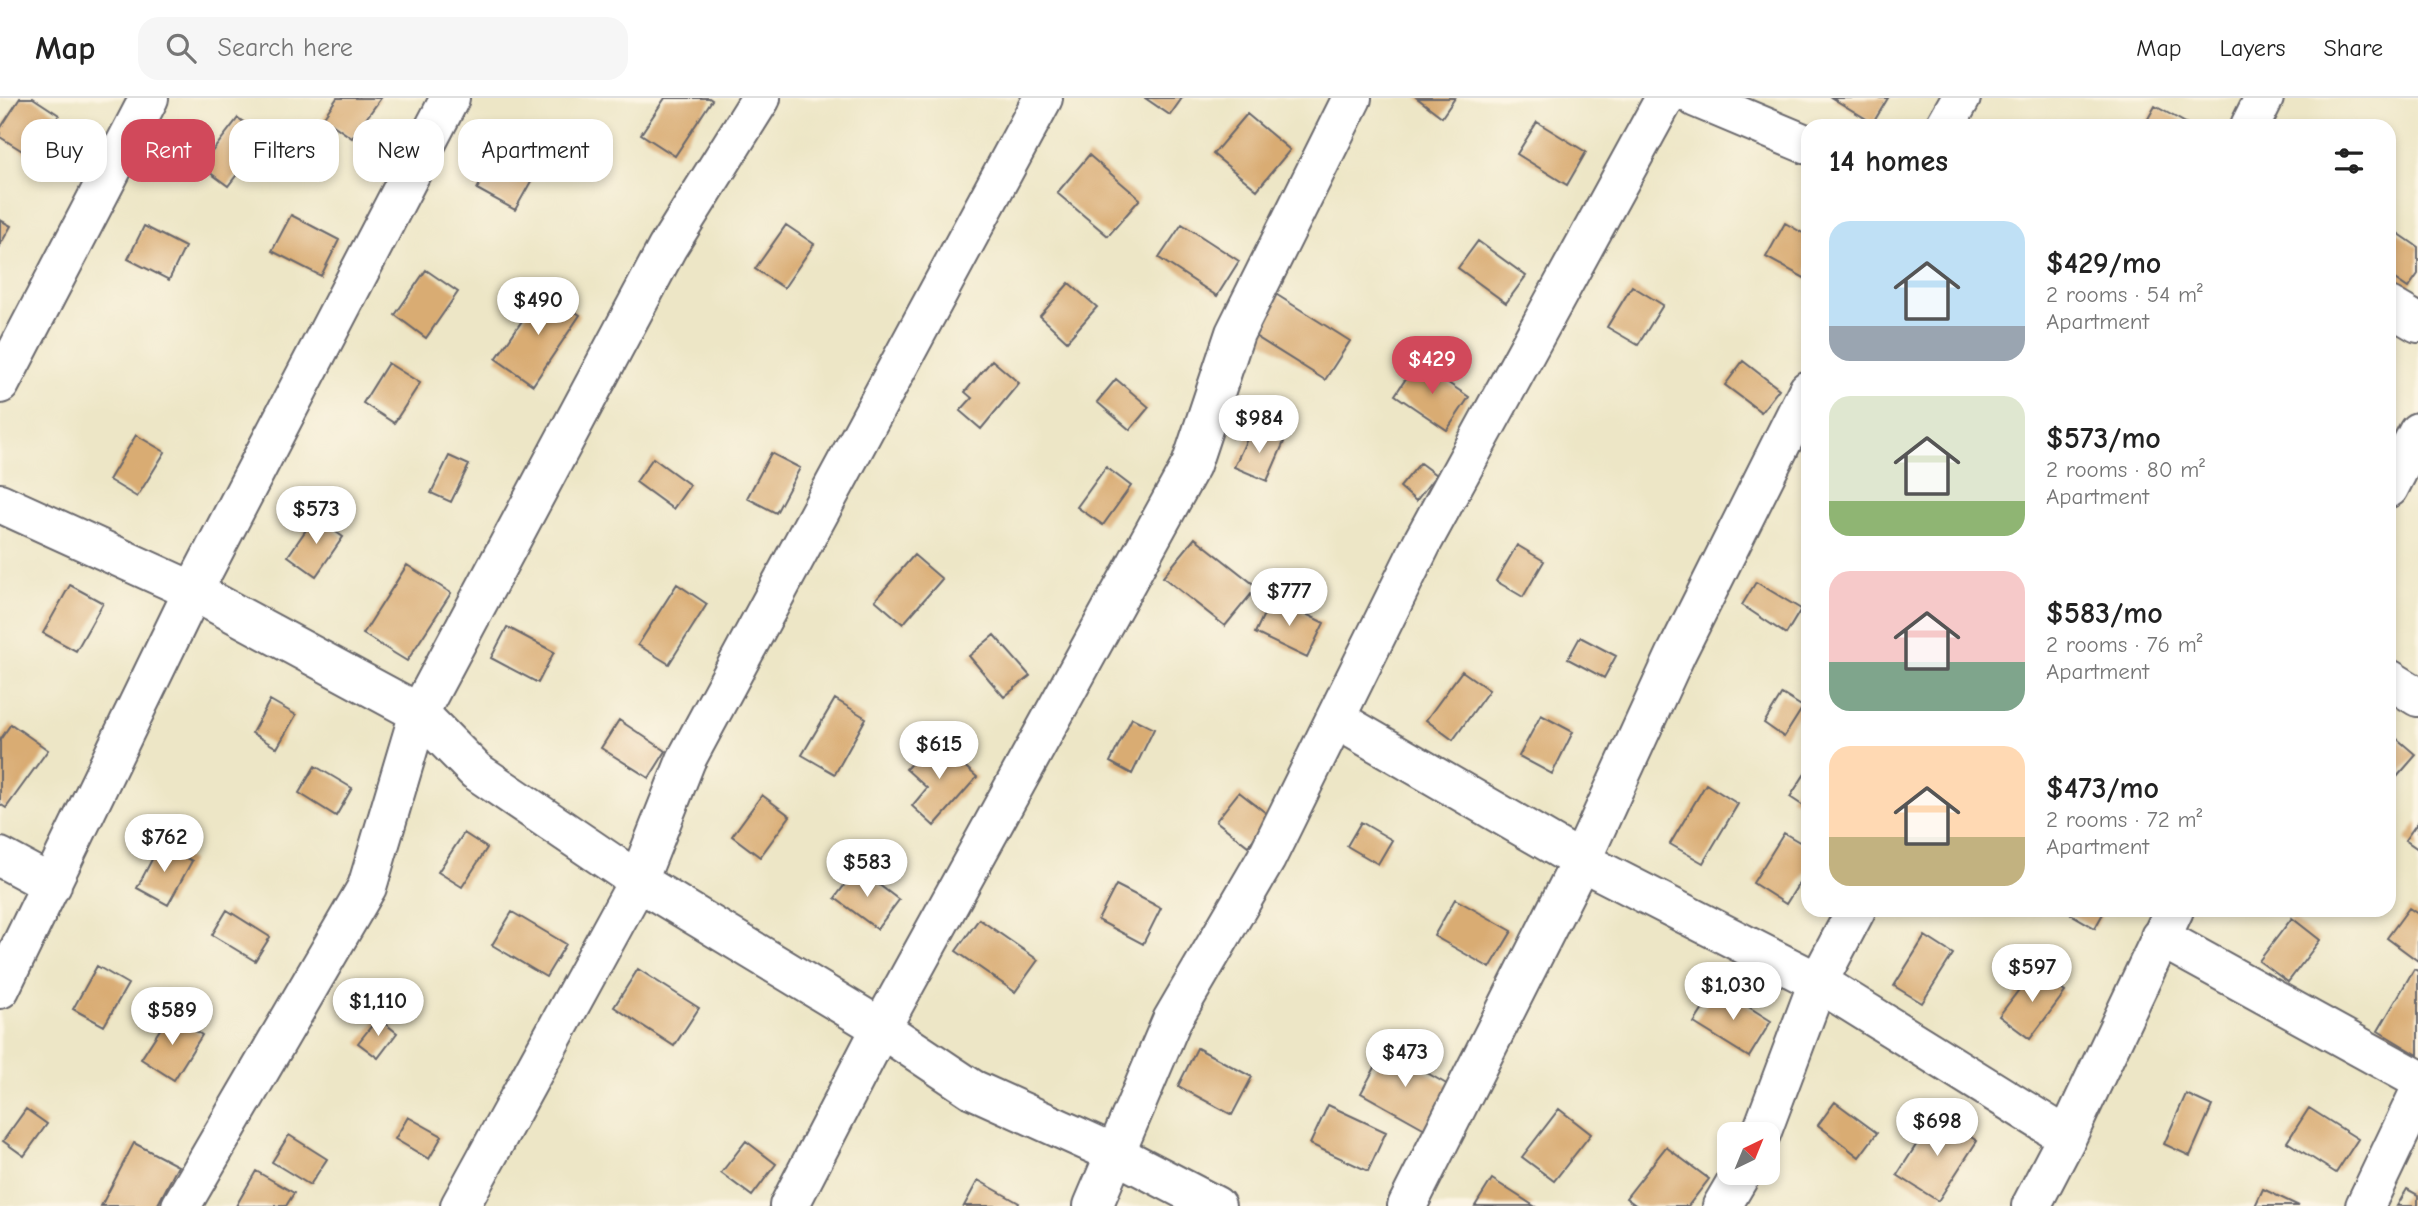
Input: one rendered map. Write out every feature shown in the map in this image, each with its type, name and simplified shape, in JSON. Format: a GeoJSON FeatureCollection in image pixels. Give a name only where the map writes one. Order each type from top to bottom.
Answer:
{"type":"FeatureCollection","features":[{"type":"Feature","properties":{"kind":"street"},"geometry":{"type":"LineString","coordinates":[[0,384],[149,98]]}},
{"type":"Feature","properties":{"kind":"street"},"geometry":{"type":"LineString","coordinates":[[0,989],[193,591],[450,98]]}},
{"type":"Feature","properties":{"kind":"street"},"geometry":{"type":"LineString","coordinates":[[181,1206],[367,887],[419,713],[667,248],[761,98]]}},
{"type":"Feature","properties":{"kind":"street"},"geometry":{"type":"LineString","coordinates":[[460,1206],[638,881],[686,760],[1043,98]]}},
{"type":"Feature","properties":{"kind":"street"},"geometry":{"type":"LineString","coordinates":[[789,1206],[881,1028],[1191,465],[1234,333],[1352,98]]}},
{"type":"Feature","properties":{"kind":"street"},"geometry":{"type":"LineString","coordinates":[[1093,1206],[1172,1020],[1266,859],[1423,541],[1665,98]]}},
{"type":"Feature","properties":{"kind":"street"},"geometry":{"type":"LineString","coordinates":[[1696,98],[1801,142]]}},
{"type":"Feature","properties":{"kind":"street"},"geometry":{"type":"LineString","coordinates":[[1949,119],[1961,98]]}},
{"type":"Feature","properties":{"kind":"street"},"geometry":{"type":"LineString","coordinates":[[2254,119],[2264,98]]}},
{"type":"Feature","properties":{"kind":"street"},"geometry":{"type":"LineString","coordinates":[[2396,310],[2418,323]]}},
{"type":"Feature","properties":{"kind":"street"},"geometry":{"type":"LineString","coordinates":[[1407,1206],[1581,861],[1676,654],[1801,404]]}},
{"type":"Feature","properties":{"kind":"street"},"geometry":{"type":"LineString","coordinates":[[2396,474],[2418,432]]}},
{"type":"Feature","properties":{"kind":"street"},"geometry":{"type":"LineString","coordinates":[[0,503],[193,591],[419,713],[476,771],[638,881],[881,1028],[972,1089],[1116,1154],[1216,1206]]}},
{"type":"Feature","properties":{"kind":"street"},"geometry":{"type":"LineString","coordinates":[[2396,683],[2418,697]]}},
{"type":"Feature","properties":{"kind":"street"},"geometry":{"type":"LineString","coordinates":[[1336,719],[1581,861],[1818,982],[2067,1137]]}},
{"type":"Feature","properties":{"kind":"street"},"geometry":{"type":"LineString","coordinates":[[0,857],[52,886]]}},
{"type":"Feature","properties":{"kind":"street"},"geometry":{"type":"LineString","coordinates":[[1765,1122],[1818,982],[1852,917]]}},
{"type":"Feature","properties":{"kind":"street"},"geometry":{"type":"LineString","coordinates":[[2031,1206],[2067,1137],[2167,923],[2418,1079]]}},
{"type":"Feature","properties":{"kind":"street"},"geometry":{"type":"LineString","coordinates":[[2365,1206],[2418,1095]]}},
{"type":"Feature","properties":{"kind":"street"},"geometry":{"type":"LineString","coordinates":[[1722,1206],[1734,1185]]}},
{"type":"Feature","properties":{"kind":"building"},"geometry":{"type":"Polygon","coordinates":[[[20,98],[33,98],[59,115],[56,119],[21,119],[21,150],[0,137],[0,129],[20,98]]]}},
{"type":"Feature","properties":{"kind":"building"},"geometry":{"type":"Polygon","coordinates":[[[337,98],[381,98],[366,119],[353,119],[352,138],[339,129],[339,119],[323,118],[337,98]]]}},
{"type":"Feature","properties":{"kind":"building"},"geometry":{"type":"Polygon","coordinates":[[[665,98],[712,100],[675,156],[641,134],[665,98]]]}},
{"type":"Feature","properties":{"kind":"building"},"geometry":{"type":"Polygon","coordinates":[[[1145,98],[1182,98],[1170,115],[1145,98]]]}},
{"type":"Feature","properties":{"kind":"building"},"geometry":{"type":"Polygon","coordinates":[[[1417,98],[1455,98],[1442,117],[1417,98]]]}},
{"type":"Feature","properties":{"kind":"building"},"geometry":{"type":"Polygon","coordinates":[[[1832,98],[1888,98],[1875,119],[1866,119],[1832,98]]]}},
{"type":"Feature","properties":{"kind":"building"},"geometry":{"type":"Polygon","coordinates":[[[2155,106],[2178,119],[2148,119],[2155,106]]]}},
{"type":"Feature","properties":{"kind":"building"},"geometry":{"type":"Polygon","coordinates":[[[1247,114],[1290,150],[1257,190],[1213,154],[1247,114]]]}},
{"type":"Feature","properties":{"kind":"building"},"geometry":{"type":"Polygon","coordinates":[[[1537,122],[1586,152],[1567,185],[1517,154],[1537,122]]]}},
{"type":"Feature","properties":{"kind":"building"},"geometry":{"type":"Polygon","coordinates":[[[229,130],[231,182],[228,186],[215,176],[215,148],[229,130]]]}},
{"type":"Feature","properties":{"kind":"building"},"geometry":{"type":"Polygon","coordinates":[[[1089,155],[1140,199],[1108,236],[1057,193],[1089,155]]]}},
{"type":"Feature","properties":{"kind":"building"},"geometry":{"type":"Polygon","coordinates":[[[481,182],[531,182],[515,210],[477,189],[481,182]]]}},
{"type":"Feature","properties":{"kind":"building"},"geometry":{"type":"Polygon","coordinates":[[[291,215],[339,240],[321,276],[272,251],[291,215]]]}},
{"type":"Feature","properties":{"kind":"building"},"geometry":{"type":"Polygon","coordinates":[[[0,220],[11,226],[0,245],[0,220]]]}},
{"type":"Feature","properties":{"kind":"building"},"geometry":{"type":"Polygon","coordinates":[[[1785,223],[1801,232],[1801,276],[1766,257],[1785,223]]]}},
{"type":"Feature","properties":{"kind":"building"},"geometry":{"type":"Polygon","coordinates":[[[1182,224],[1239,261],[1217,296],[1159,258],[1182,224]]]}},
{"type":"Feature","properties":{"kind":"building"},"geometry":{"type":"Polygon","coordinates":[[[786,225],[814,244],[784,288],[755,269],[786,225]]]}},
{"type":"Feature","properties":{"kind":"building"},"geometry":{"type":"Polygon","coordinates":[[[144,226],[185,247],[169,280],[128,259],[144,226]]]}},
{"type":"Feature","properties":{"kind":"building"},"geometry":{"type":"Polygon","coordinates":[[[2396,232],[2418,247],[2418,274],[2408,288],[2396,280],[2396,232]]]}},
{"type":"Feature","properties":{"kind":"building"},"geometry":{"type":"Polygon","coordinates":[[[1478,241],[1526,276],[1506,303],[1458,268],[1478,241]]]}},
{"type":"Feature","properties":{"kind":"building"},"geometry":{"type":"Polygon","coordinates":[[[426,270],[458,292],[426,338],[395,315],[426,270]]]}},
{"type":"Feature","properties":{"kind":"building"},"geometry":{"type":"Polygon","coordinates":[[[1069,283],[1097,307],[1067,341],[1040,316],[1069,283]]]}},
{"type":"Feature","properties":{"kind":"building"},"geometry":{"type":"Polygon","coordinates":[[[1632,286],[1663,305],[1638,345],[1607,327],[1632,286]]]}},
{"type":"Feature","properties":{"kind":"building"},"geometry":{"type":"Polygon","coordinates":[[[543,290],[580,315],[533,385],[496,359],[543,290]]]}},
{"type":"Feature","properties":{"kind":"building"},"geometry":{"type":"Polygon","coordinates":[[[1274,293],[1350,341],[1325,380],[1250,333],[1274,293]]]}},
{"type":"Feature","properties":{"kind":"building"},"geometry":{"type":"Polygon","coordinates":[[[992,360],[1019,383],[981,429],[960,411],[972,398],[965,392],[992,360]]]}},
{"type":"Feature","properties":{"kind":"building"},"geometry":{"type":"Polygon","coordinates":[[[1743,361],[1779,389],[1761,412],[1725,385],[1743,361]]]}},
{"type":"Feature","properties":{"kind":"building"},"geometry":{"type":"Polygon","coordinates":[[[1417,362],[1469,397],[1447,430],[1395,395],[1417,362]]]}},
{"type":"Feature","properties":{"kind":"building"},"geometry":{"type":"Polygon","coordinates":[[[388,363],[420,383],[394,423],[363,403],[388,363]]]}},
{"type":"Feature","properties":{"kind":"building"},"geometry":{"type":"Polygon","coordinates":[[[1116,379],[1149,407],[1130,430],[1097,402],[1116,379]]]}},
{"type":"Feature","properties":{"kind":"building"},"geometry":{"type":"Polygon","coordinates":[[[1252,428],[1284,442],[1267,481],[1234,467],[1252,428]]]}},
{"type":"Feature","properties":{"kind":"building"},"geometry":{"type":"Polygon","coordinates":[[[136,435],[165,452],[137,497],[109,480],[136,435]]]}},
{"type":"Feature","properties":{"kind":"building"},"geometry":{"type":"Polygon","coordinates":[[[771,453],[800,468],[776,513],[747,498],[771,453]]]}},
{"type":"Feature","properties":{"kind":"building"},"geometry":{"type":"Polygon","coordinates":[[[449,456],[469,465],[451,502],[431,493],[449,456]]]}},
{"type":"Feature","properties":{"kind":"building"},"geometry":{"type":"Polygon","coordinates":[[[653,458],[690,485],[673,509],[636,482],[653,458]]]}},
{"type":"Feature","properties":{"kind":"building"},"geometry":{"type":"Polygon","coordinates":[[[1420,463],[1436,475],[1416,501],[1400,487],[1420,463]]]}},
{"type":"Feature","properties":{"kind":"building"},"geometry":{"type":"Polygon","coordinates":[[[1106,467],[1131,486],[1103,525],[1077,507],[1106,467]]]}},
{"type":"Feature","properties":{"kind":"building"},"geometry":{"type":"Polygon","coordinates":[[[315,517],[343,537],[316,576],[288,556],[315,517]]]}},
{"type":"Feature","properties":{"kind":"building"},"geometry":{"type":"Polygon","coordinates":[[[1195,538],[1257,587],[1225,626],[1163,577],[1195,538]]]}},
{"type":"Feature","properties":{"kind":"building"},"geometry":{"type":"Polygon","coordinates":[[[1517,545],[1544,561],[1523,597],[1496,581],[1517,545]]]}},
{"type":"Feature","properties":{"kind":"building"},"geometry":{"type":"Polygon","coordinates":[[[914,555],[942,579],[903,624],[875,600],[914,555]]]}},
{"type":"Feature","properties":{"kind":"building"},"geometry":{"type":"Polygon","coordinates":[[[407,565],[451,593],[407,661],[363,634],[407,565]]]}},
{"type":"Feature","properties":{"kind":"building"},"geometry":{"type":"Polygon","coordinates":[[[1756,582],[1801,609],[1786,634],[1742,605],[1756,582]]]}},
{"type":"Feature","properties":{"kind":"building"},"geometry":{"type":"Polygon","coordinates":[[[677,584],[707,604],[669,664],[638,645],[677,584]]]}},
{"type":"Feature","properties":{"kind":"building"},"geometry":{"type":"Polygon","coordinates":[[[70,585],[103,603],[76,651],[43,633],[70,585]]]}},
{"type":"Feature","properties":{"kind":"building"},"geometry":{"type":"Polygon","coordinates":[[[1272,597],[1324,623],[1307,658],[1255,633],[1272,597]]]}},
{"type":"Feature","properties":{"kind":"building"},"geometry":{"type":"Polygon","coordinates":[[[507,627],[554,652],[538,683],[491,658],[507,627]]]}},
{"type":"Feature","properties":{"kind":"building"},"geometry":{"type":"Polygon","coordinates":[[[994,635],[1030,676],[1004,697],[969,656],[994,635]]]}},
{"type":"Feature","properties":{"kind":"building"},"geometry":{"type":"Polygon","coordinates":[[[1580,637],[1616,656],[1604,678],[1568,659],[1580,637]]]}},
{"type":"Feature","properties":{"kind":"building"},"geometry":{"type":"Polygon","coordinates":[[[1462,671],[1489,690],[1453,740],[1426,720],[1462,671]]]}},
{"type":"Feature","properties":{"kind":"building"},"geometry":{"type":"Polygon","coordinates":[[[1782,694],[1801,706],[1801,710],[1784,737],[1764,723],[1782,694]]]}},
{"type":"Feature","properties":{"kind":"building"},"geometry":{"type":"Polygon","coordinates":[[[835,699],[866,718],[835,774],[802,755],[835,699]]]}},
{"type":"Feature","properties":{"kind":"building"},"geometry":{"type":"Polygon","coordinates":[[[270,700],[296,715],[277,748],[252,733],[270,700]]]}},
{"type":"Feature","properties":{"kind":"building"},"geometry":{"type":"Polygon","coordinates":[[[1541,715],[1573,732],[1552,774],[1519,756],[1541,715]]]}},
{"type":"Feature","properties":{"kind":"building"},"geometry":{"type":"Polygon","coordinates":[[[1132,718],[1154,729],[1132,774],[1110,762],[1132,718]]]}},
{"type":"Feature","properties":{"kind":"building"},"geometry":{"type":"Polygon","coordinates":[[[619,720],[666,751],[649,778],[601,748],[619,720]]]}},
{"type":"Feature","properties":{"kind":"building"},"geometry":{"type":"Polygon","coordinates":[[[11,724],[48,750],[6,808],[0,804],[0,740],[11,724]]]}},
{"type":"Feature","properties":{"kind":"building"},"geometry":{"type":"Polygon","coordinates":[[[2396,738],[2416,755],[2396,778],[2396,738]]]}},
{"type":"Feature","properties":{"kind":"building"},"geometry":{"type":"Polygon","coordinates":[[[934,739],[977,777],[934,826],[912,806],[927,788],[906,769],[934,739]]]}},
{"type":"Feature","properties":{"kind":"building"},"geometry":{"type":"Polygon","coordinates":[[[315,766],[352,788],[336,816],[299,793],[315,766]]]}},
{"type":"Feature","properties":{"kind":"building"},"geometry":{"type":"Polygon","coordinates":[[[1801,780],[1801,804],[1790,797],[1801,780]]]}},
{"type":"Feature","properties":{"kind":"building"},"geometry":{"type":"Polygon","coordinates":[[[1706,784],[1738,804],[1703,863],[1670,844],[1706,784]]]}},
{"type":"Feature","properties":{"kind":"building"},"geometry":{"type":"Polygon","coordinates":[[[1239,792],[1271,817],[1248,846],[1216,821],[1239,792]]]}},
{"type":"Feature","properties":{"kind":"building"},"geometry":{"type":"Polygon","coordinates":[[[762,795],[790,816],[760,857],[732,836],[762,795]]]}},
{"type":"Feature","properties":{"kind":"building"},"geometry":{"type":"Polygon","coordinates":[[[1361,822],[1392,840],[1378,864],[1347,846],[1361,822]]]}},
{"type":"Feature","properties":{"kind":"building"},"geometry":{"type":"Polygon","coordinates":[[[2418,822],[2418,849],[2405,840],[2418,822]]]}},
{"type":"Feature","properties":{"kind":"building"},"geometry":{"type":"Polygon","coordinates":[[[464,833],[487,848],[462,887],[438,872],[464,833]]]}},
{"type":"Feature","properties":{"kind":"building"},"geometry":{"type":"Polygon","coordinates":[[[1784,833],[1801,843],[1801,880],[1786,904],[1753,883],[1784,833]]]}},
{"type":"Feature","properties":{"kind":"building"},"geometry":{"type":"Polygon","coordinates":[[[160,844],[192,861],[168,905],[137,888],[160,844]]]}},
{"type":"Feature","properties":{"kind":"building"},"geometry":{"type":"Polygon","coordinates":[[[857,868],[899,900],[877,929],[835,898],[857,868]]]}},
{"type":"Feature","properties":{"kind":"building"},"geometry":{"type":"Polygon","coordinates":[[[1116,885],[1161,908],[1143,944],[1098,920],[1116,885]]]}},
{"type":"Feature","properties":{"kind":"building"},"geometry":{"type":"Polygon","coordinates":[[[1455,899],[1512,931],[1490,968],[1434,936],[1455,899]]]}},
{"type":"Feature","properties":{"kind":"building"},"geometry":{"type":"Polygon","coordinates":[[[2409,908],[2418,914],[2418,961],[2387,938],[2409,908]]]}},
{"type":"Feature","properties":{"kind":"building"},"geometry":{"type":"Polygon","coordinates":[[[227,910],[270,937],[255,961],[212,935],[227,910]]]}},
{"type":"Feature","properties":{"kind":"building"},"geometry":{"type":"Polygon","coordinates":[[[512,912],[566,944],[546,977],[492,945],[512,912]]]}},
{"type":"Feature","properties":{"kind":"building"},"geometry":{"type":"Polygon","coordinates":[[[2076,917],[2101,917],[2095,928],[2076,917]]]}},
{"type":"Feature","properties":{"kind":"building"},"geometry":{"type":"Polygon","coordinates":[[[2292,918],[2320,940],[2288,982],[2259,961],[2292,918]]]}},
{"type":"Feature","properties":{"kind":"building"},"geometry":{"type":"Polygon","coordinates":[[[979,919],[1038,960],[1015,992],[956,951],[979,919]]]}},
{"type":"Feature","properties":{"kind":"building"},"geometry":{"type":"Polygon","coordinates":[[[1925,936],[1953,954],[1922,1003],[1894,986],[1925,936]]]}},
{"type":"Feature","properties":{"kind":"building"},"geometry":{"type":"Polygon","coordinates":[[[97,966],[128,984],[104,1026],[73,1009],[97,966]]]}},
{"type":"Feature","properties":{"kind":"building"},"geometry":{"type":"Polygon","coordinates":[[[638,969],[699,1008],[674,1046],[614,1007],[638,969]]]}},
{"type":"Feature","properties":{"kind":"building"},"geometry":{"type":"Polygon","coordinates":[[[2414,969],[2418,971],[2418,1055],[2378,1031],[2414,969]]]}},
{"type":"Feature","properties":{"kind":"building"},"geometry":{"type":"Polygon","coordinates":[[[2034,970],[2065,992],[2030,1039],[1999,1016],[2034,970]]]}},
{"type":"Feature","properties":{"kind":"building"},"geometry":{"type":"Polygon","coordinates":[[[1717,987],[1771,1021],[1749,1057],[1694,1023],[1717,987]]]}},
{"type":"Feature","properties":{"kind":"building"},"geometry":{"type":"Polygon","coordinates":[[[170,1014],[202,1035],[174,1080],[141,1059],[170,1014]]]}},
{"type":"Feature","properties":{"kind":"building"},"geometry":{"type":"Polygon","coordinates":[[[378,1018],[397,1033],[378,1058],[358,1043],[378,1018]]]}},
{"type":"Feature","properties":{"kind":"building"},"geometry":{"type":"Polygon","coordinates":[[[1197,1048],[1252,1077],[1232,1115],[1178,1086],[1197,1048]]]}},
{"type":"Feature","properties":{"kind":"building"},"geometry":{"type":"Polygon","coordinates":[[[1385,1049],[1450,1086],[1425,1129],[1361,1093],[1385,1049]]]}},
{"type":"Feature","properties":{"kind":"building"},"geometry":{"type":"Polygon","coordinates":[[[2186,1094],[2212,1106],[2190,1156],[2164,1144],[2186,1094]]]}},
{"type":"Feature","properties":{"kind":"building"},"geometry":{"type":"Polygon","coordinates":[[[1835,1102],[1877,1133],[1859,1157],[1818,1125],[1835,1102]]]}},
{"type":"Feature","properties":{"kind":"building"},"geometry":{"type":"Polygon","coordinates":[[[1328,1105],[1386,1132],[1368,1171],[1310,1144],[1328,1105]]]}},
{"type":"Feature","properties":{"kind":"building"},"geometry":{"type":"Polygon","coordinates":[[[2309,1108],[2358,1139],[2336,1173],[2287,1142],[2309,1108]]]}},
{"type":"Feature","properties":{"kind":"building"},"geometry":{"type":"Polygon","coordinates":[[[26,1109],[47,1124],[24,1156],[3,1141],[26,1109]]]}},
{"type":"Feature","properties":{"kind":"building"},"geometry":{"type":"Polygon","coordinates":[[[1559,1109],[1591,1134],[1554,1181],[1522,1157],[1559,1109]]]}},
{"type":"Feature","properties":{"kind":"building"},"geometry":{"type":"Polygon","coordinates":[[[1936,1114],[1977,1141],[1938,1201],[1897,1175],[1936,1114]]]}},
{"type":"Feature","properties":{"kind":"building"},"geometry":{"type":"Polygon","coordinates":[[[408,1117],[442,1136],[429,1159],[395,1139],[408,1117]]]}},
{"type":"Feature","properties":{"kind":"building"},"geometry":{"type":"Polygon","coordinates":[[[289,1135],[327,1159],[310,1185],[272,1162],[289,1135]]]}},
{"type":"Feature","properties":{"kind":"building"},"geometry":{"type":"Polygon","coordinates":[[[746,1141],[776,1164],[752,1196],[721,1173],[746,1141]]]}},
{"type":"Feature","properties":{"kind":"building"},"geometry":{"type":"Polygon","coordinates":[[[134,1143],[178,1166],[157,1206],[101,1206],[134,1143]]]}},
{"type":"Feature","properties":{"kind":"building"},"geometry":{"type":"Polygon","coordinates":[[[1666,1147],[1709,1179],[1688,1206],[1637,1206],[1626,1198],[1666,1147]]]}},
{"type":"Feature","properties":{"kind":"building"},"geometry":{"type":"Polygon","coordinates":[[[256,1171],[294,1193],[286,1206],[236,1206],[256,1171]]]}},
{"type":"Feature","properties":{"kind":"building"},"geometry":{"type":"Polygon","coordinates":[[[1492,1179],[1534,1206],[1475,1206],[1492,1179]]]}},
{"type":"Feature","properties":{"kind":"building"},"geometry":{"type":"Polygon","coordinates":[[[978,1180],[1019,1203],[1017,1206],[964,1206],[978,1180]]]}},
{"type":"Feature","properties":{"kind":"building"},"geometry":{"type":"Polygon","coordinates":[[[2263,1189],[2299,1206],[2255,1206],[2263,1189]]]}},
{"type":"Feature","properties":{"kind":"building"},"geometry":{"type":"Polygon","coordinates":[[[2407,1189],[2418,1195],[2418,1206],[2397,1206],[2407,1189]]]}}]}
